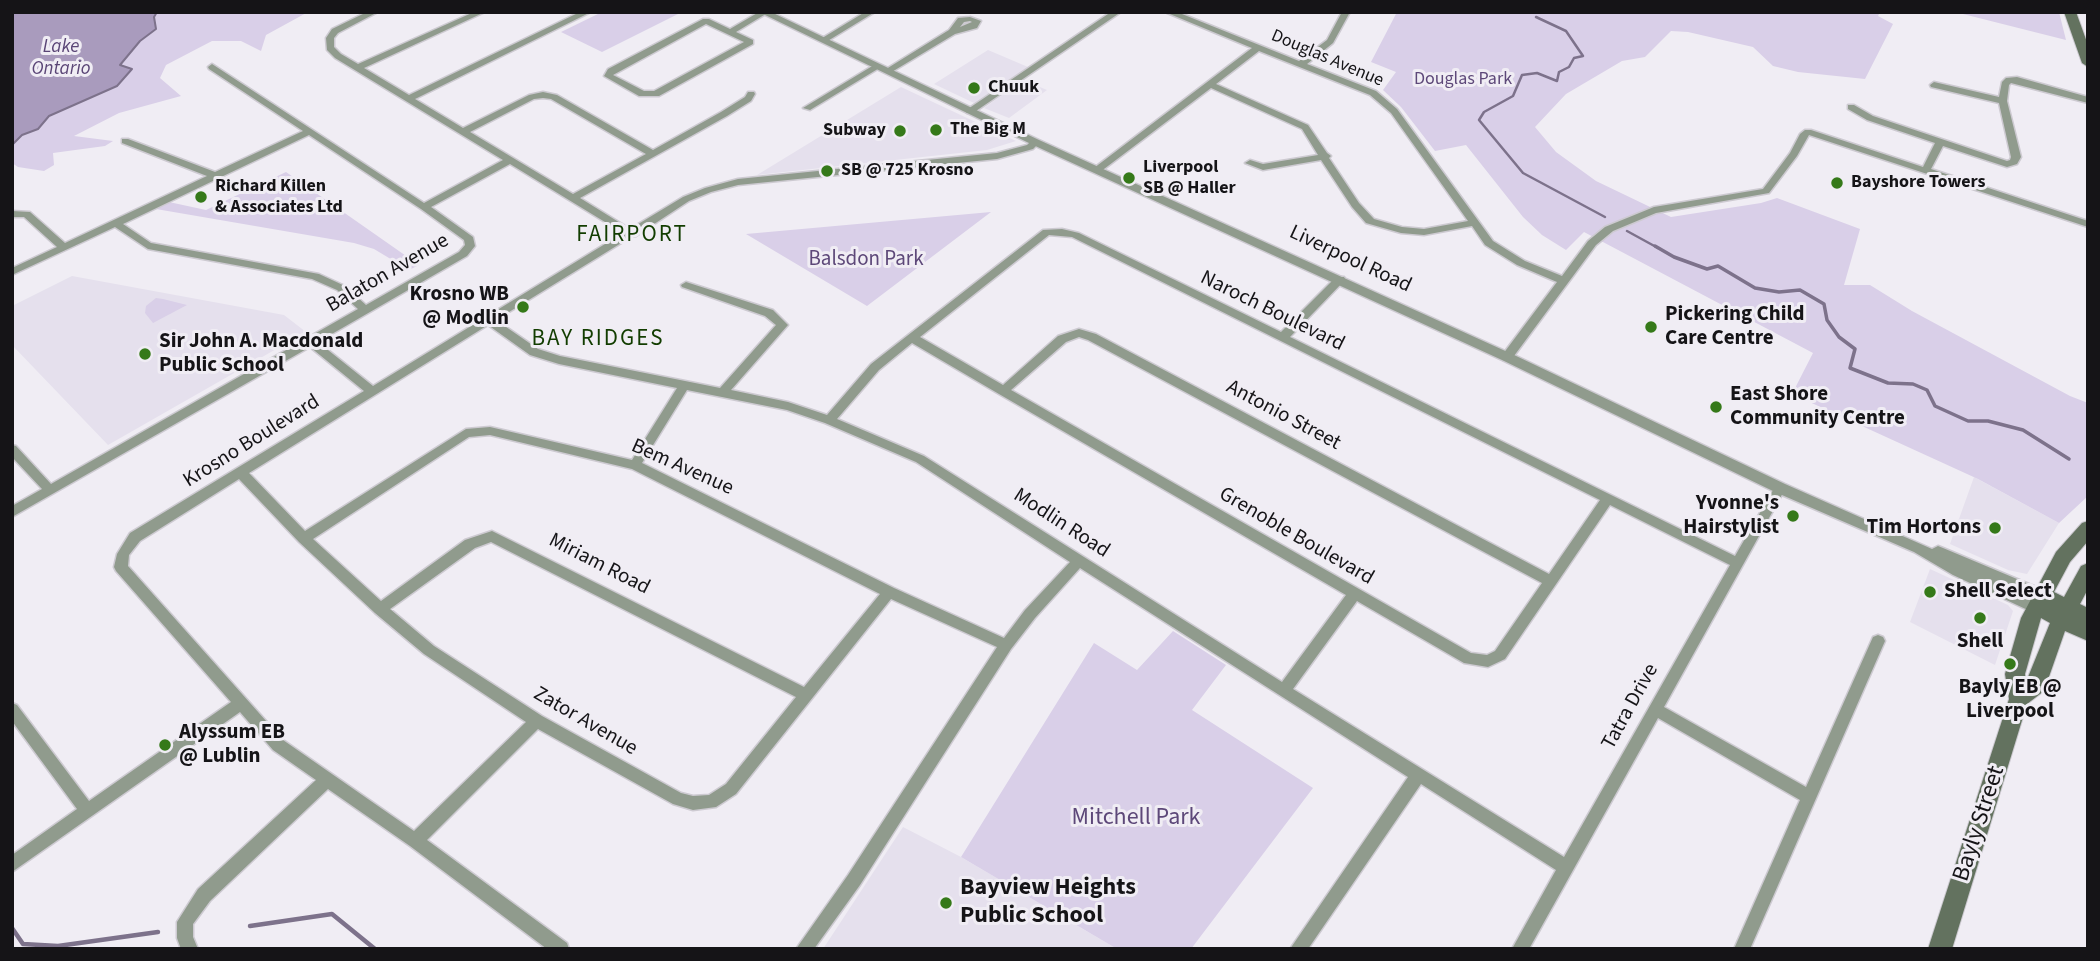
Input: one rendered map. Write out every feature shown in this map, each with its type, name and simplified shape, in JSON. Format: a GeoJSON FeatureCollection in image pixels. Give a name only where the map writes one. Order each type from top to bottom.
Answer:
{"type":"FeatureCollection","features":[{"type":"Feature","properties":{"kind":"main road"},"geometry":{"type":"LineString","coordinates":[[2070,12],[2088,63]]}},
{"type":"Feature","properties":{"kind":"main road","name":"Bayly Street"},"geometry":{"type":"LineString","coordinates":[[1940,949],[2019,699],[2015,674],[2040,602],[2063,558],[2088,528]]}},
{"type":"Feature","properties":{"kind":"main road","name":"Bayly Street"},"geometry":{"type":"LineString","coordinates":[[2019,699],[2036,685],[2065,614],[2088,571]]}},
{"type":"Feature","properties":{"kind":"main road","name":"Liverpool Road"},"geometry":{"type":"LineString","coordinates":[[2040,602],[2065,614],[2088,633]]}},
{"type":"Feature","properties":{"kind":"main road","name":"Liverpool Road"},"geometry":{"type":"LineString","coordinates":[[2065,614],[2088,617]]}},
{"type":"Feature","properties":{"kind":"street"},"geometry":{"type":"LineString","coordinates":[[374,12],[346,24],[330,38],[330,48],[338,56],[632,234]]}},
{"type":"Feature","properties":{"kind":"street"},"geometry":{"type":"LineString","coordinates":[[359,67],[481,12]]}},
{"type":"Feature","properties":{"kind":"street"},"geometry":{"type":"LineString","coordinates":[[410,98],[587,12]]}},
{"type":"Feature","properties":{"kind":"street"},"geometry":{"type":"LineString","coordinates":[[730,32],[764,12]]}},
{"type":"Feature","properties":{"kind":"street","name":"Liverpool Road"},"geometry":{"type":"LineString","coordinates":[[764,12],[1035,142],[1507,357],[1780,488],[1919,548],[1958,571],[2040,602]]}},
{"type":"Feature","properties":{"kind":"street"},"geometry":{"type":"LineString","coordinates":[[823,40],[871,12]]}},
{"type":"Feature","properties":{"kind":"street"},"geometry":{"type":"LineString","coordinates":[[970,111],[1116,12]]}},
{"type":"Feature","properties":{"kind":"street","name":"Douglas Avenue"},"geometry":{"type":"LineString","coordinates":[[1169,12],[1360,86],[1384,101],[1489,243],[1505,254],[1564,281]]}},
{"type":"Feature","properties":{"kind":"street"},"geometry":{"type":"LineString","coordinates":[[1302,63],[1330,41],[1346,12]]}},
{"type":"Feature","properties":{"kind":"street"},"geometry":{"type":"LineString","coordinates":[[706,21],[730,32],[750,42],[656,94],[642,94],[608,76],[611,71],[706,21]]}},
{"type":"Feature","properties":{"kind":"street"},"geometry":{"type":"LineString","coordinates":[[807,108],[953,32]]}},
{"type":"Feature","properties":{"kind":"street"},"geometry":{"type":"LineString","coordinates":[[1097,170],[1259,47]]}},
{"type":"Feature","properties":{"kind":"street","name":"Balaton Avenue"},"geometry":{"type":"LineString","coordinates":[[12,512],[463,254],[470,246],[469,239],[424,207],[212,67]]}},
{"type":"Feature","properties":{"kind":"street"},"geometry":{"type":"LineString","coordinates":[[1851,107],[1870,118],[1995,161],[2014,162],[2016,157],[2003,101],[2005,84],[2009,80],[2088,100]]}},
{"type":"Feature","properties":{"kind":"street"},"geometry":{"type":"LineString","coordinates":[[1209,84],[1305,127],[1355,205],[1370,220],[1401,230],[1424,232],[1473,223]]}},
{"type":"Feature","properties":{"kind":"street"},"geometry":{"type":"LineString","coordinates":[[1934,85],[2003,101]]}},
{"type":"Feature","properties":{"kind":"street"},"geometry":{"type":"LineString","coordinates":[[573,198],[748,99],[751,94]]}},
{"type":"Feature","properties":{"kind":"street"},"geometry":{"type":"LineString","coordinates":[[464,131],[532,97],[543,95],[554,97],[653,154]]}},
{"type":"Feature","properties":{"kind":"street"},"geometry":{"type":"LineString","coordinates":[[12,272],[310,131]]}},
{"type":"Feature","properties":{"kind":"street"},"geometry":{"type":"LineString","coordinates":[[1507,357],[1592,243],[1625,220],[1654,210],[1766,191],[1794,154],[1803,135],[1808,132],[2088,224]]}},
{"type":"Feature","properties":{"kind":"street"},"geometry":{"type":"LineString","coordinates":[[125,141],[215,176]]}},
{"type":"Feature","properties":{"kind":"street","name":"Krosno Boulevard"},"geometry":{"type":"LineString","coordinates":[[561,949],[415,841],[278,745],[239,704],[121,567],[123,554],[135,537],[686,199],[728,185],[997,156],[1030,147],[1035,142]]}},
{"type":"Feature","properties":{"kind":"street"},"geometry":{"type":"LineString","coordinates":[[1926,170],[1940,142]]}},
{"type":"Feature","properties":{"kind":"street"},"geometry":{"type":"LineString","coordinates":[[1250,163],[1264,167],[1326,156]]}},
{"type":"Feature","properties":{"kind":"street"},"geometry":{"type":"LineString","coordinates":[[424,207],[510,160]]}},
{"type":"Feature","properties":{"kind":"street"},"geometry":{"type":"LineString","coordinates":[[12,214],[26,214],[64,247]]}},
{"type":"Feature","properties":{"kind":"street"},"geometry":{"type":"LineString","coordinates":[[115,223],[148,246],[315,276],[341,288],[366,310]]}},
{"type":"Feature","properties":{"kind":"street","name":"Naroch Boulevard"},"geometry":{"type":"LineString","coordinates":[[829,420],[875,367],[1047,232],[1062,232],[1075,235],[1736,562]]}},
{"type":"Feature","properties":{"kind":"street"},"geometry":{"type":"LineString","coordinates":[[1282,338],[1340,279]]}},
{"type":"Feature","properties":{"kind":"street"},"geometry":{"type":"LineString","coordinates":[[686,285],[769,313],[783,325],[723,392]]}},
{"type":"Feature","properties":{"kind":"street","name":"Modlin Road"},"geometry":{"type":"LineString","coordinates":[[490,321],[534,352],[559,360],[788,406],[829,420],[920,459],[1566,867]]}},
{"type":"Feature","properties":{"kind":"street","name":"Antonio Street"},"geometry":{"type":"LineString","coordinates":[[1003,391],[1062,339],[1079,333],[1092,337],[1552,582]]}},
{"type":"Feature","properties":{"kind":"street","name":"Grenoble Boulevard"},"geometry":{"type":"LineString","coordinates":[[912,338],[1469,659],[1489,661],[1500,655],[1607,500]]}},
{"type":"Feature","properties":{"kind":"street"},"geometry":{"type":"LineString","coordinates":[[310,341],[373,392]]}},
{"type":"Feature","properties":{"kind":"street"},"geometry":{"type":"LineString","coordinates":[[635,465],[684,386]]}},
{"type":"Feature","properties":{"kind":"street","name":"Bem Avenue"},"geometry":{"type":"LineString","coordinates":[[303,538],[466,433],[490,431],[635,465],[888,592],[1006,645]]}},
{"type":"Feature","properties":{"kind":"street"},"geometry":{"type":"LineString","coordinates":[[12,449],[50,490]]}},
{"type":"Feature","properties":{"kind":"street","name":"Zator Avenue"},"geometry":{"type":"LineString","coordinates":[[241,473],[303,538],[429,650],[537,721],[678,799],[693,803],[711,802],[731,789],[888,592]]}},
{"type":"Feature","properties":{"kind":"street","name":"Tatra Drive"},"geometry":{"type":"LineString","coordinates":[[1520,949],[1780,488]]}},
{"type":"Feature","properties":{"kind":"street","name":"Miriam Road"},"geometry":{"type":"LineString","coordinates":[[380,609],[470,544],[492,536],[806,695]]}},
{"type":"Feature","properties":{"kind":"street"},"geometry":{"type":"LineString","coordinates":[[804,949],[854,880],[1006,645],[1030,614],[1079,561]]}},
{"type":"Feature","properties":{"kind":"street"},"geometry":{"type":"LineString","coordinates":[[1284,690],[1354,594]]}},
{"type":"Feature","properties":{"kind":"street"},"geometry":{"type":"LineString","coordinates":[[1742,949],[1878,640]]}},
{"type":"Feature","properties":{"kind":"street"},"geometry":{"type":"LineString","coordinates":[[12,863],[239,704]]}},
{"type":"Feature","properties":{"kind":"street"},"geometry":{"type":"LineString","coordinates":[[12,709],[88,811]]}},
{"type":"Feature","properties":{"kind":"street"},"geometry":{"type":"LineString","coordinates":[[1654,709],[1809,797]]}},
{"type":"Feature","properties":{"kind":"street"},"geometry":{"type":"LineString","coordinates":[[415,841],[537,721]]}},
{"type":"Feature","properties":{"kind":"street"},"geometry":{"type":"LineString","coordinates":[[1298,949],[1419,774]]}},
{"type":"Feature","properties":{"kind":"street"},"geometry":{"type":"LineString","coordinates":[[190,949],[185,938],[185,922],[204,895],[327,780]]}},
{"type":"Feature","properties":{"kind":"shaded area"},"geometry":{"type":"Polygon","coordinates":[[[988,50],[1028,67],[974,103],[934,84],[988,50]]]}},
{"type":"Feature","properties":{"kind":"shaded area"},"geometry":{"type":"Polygon","coordinates":[[[1023,80],[1047,90],[1009,118],[984,108],[1023,80]]]}},
{"type":"Feature","properties":{"kind":"shaded area"},"geometry":{"type":"Polygon","coordinates":[[[901,87],[1016,141],[987,150],[757,175],[901,87]]]}},
{"type":"Feature","properties":{"kind":"shaded area","name":"Sir John A. Macdonald Public School"},"geometry":{"type":"Polygon","coordinates":[[[72,276],[284,315],[306,332],[108,445],[12,345],[12,306],[72,276]]]}},
{"type":"Feature","properties":{"kind":"shaded area"},"geometry":{"type":"Polygon","coordinates":[[[1974,477],[2059,523],[2027,574],[2008,570],[1950,544],[1974,477]]]}},
{"type":"Feature","properties":{"kind":"shaded area"},"geometry":{"type":"Polygon","coordinates":[[[1930,569],[2008,605],[2013,611],[1995,665],[1910,622],[1930,569]]]}},
{"type":"Feature","properties":{"kind":"shaded area","name":"Bayview Heights Public School"},"geometry":{"type":"Polygon","coordinates":[[[903,827],[961,857],[1117,949],[823,949],[903,827]]]}},
{"type":"Feature","properties":{"kind":"green space"},"geometry":{"type":"Polygon","coordinates":[[[157,12],[308,12],[266,35],[261,51],[241,41],[212,41],[166,65],[160,78],[181,96],[119,113],[74,136],[113,141],[105,146],[53,153],[54,165],[44,171],[18,167],[12,163],[12,145],[22,135],[38,129],[49,116],[73,106],[131,69],[119,66],[140,41],[156,30],[154,17],[157,12]]]}},
{"type":"Feature","properties":{"kind":"green space"},"geometry":{"type":"Polygon","coordinates":[[[602,12],[682,12],[602,52],[561,32],[602,12]]]}},
{"type":"Feature","properties":{"kind":"green space","name":"Douglas Park"},"geometry":{"type":"Polygon","coordinates":[[[1397,12],[1880,12],[1878,16],[1893,24],[1865,79],[1798,72],[1773,66],[1753,47],[1688,32],[1671,31],[1645,57],[1622,61],[1566,94],[1535,127],[1556,152],[1596,181],[1671,217],[1777,198],[1860,229],[1844,285],[1870,285],[1912,311],[2070,396],[2088,403],[2088,496],[2059,523],[1978,479],[1792,394],[1813,353],[1584,232],[1566,250],[1542,235],[1523,217],[1466,145],[1435,151],[1401,107],[1383,90],[1396,72],[1371,62],[1397,12]]]}},
{"type":"Feature","properties":{"kind":"green space"},"geometry":{"type":"Polygon","coordinates":[[[1955,12],[2059,12],[2066,40],[1955,12]]]}},
{"type":"Feature","properties":{"kind":"green space"},"geometry":{"type":"Polygon","coordinates":[[[286,172],[419,265],[409,270],[374,249],[354,243],[156,209],[169,202],[206,210],[286,172]]]}},
{"type":"Feature","properties":{"kind":"green space","name":"Balsdon Park"},"geometry":{"type":"Polygon","coordinates":[[[991,212],[867,306],[746,234],[991,212]]]}},
{"type":"Feature","properties":{"kind":"green space"},"geometry":{"type":"Polygon","coordinates":[[[156,298],[187,305],[153,323],[145,313],[146,306],[156,298]]]}},
{"type":"Feature","properties":{"kind":"green space","name":"Mitchell Park"},"geometry":{"type":"Polygon","coordinates":[[[1173,631],[1226,665],[1192,710],[1313,788],[1191,949],[1117,949],[961,857],[1094,643],[1137,670],[1173,631]]]}},
{"type":"Feature","properties":{"kind":"water","name":"Lake Ontario"},"geometry":{"type":"Polygon","coordinates":[[[12,12],[157,12],[154,17],[156,29],[140,41],[120,65],[132,69],[117,86],[49,116],[38,129],[22,135],[12,145],[12,12]]]}},
{"type":"Feature","properties":{"kind":"waterway"},"geometry":{"type":"LineString","coordinates":[[1536,17],[1566,31],[1583,56],[1574,58],[1569,67],[1559,72],[1557,81],[1537,73],[1522,75],[1513,96],[1484,112],[1479,120],[1523,173],[1605,217]]}},
{"type":"Feature","properties":{"kind":"waterway"},"geometry":{"type":"LineString","coordinates":[[1627,231],[1658,248]]}},
{"type":"Feature","properties":{"kind":"waterway"},"geometry":{"type":"LineString","coordinates":[[1655,246],[1674,257],[1707,269],[1718,266],[1755,288],[1779,292],[1800,290],[1824,304],[1827,320],[1839,337],[1855,349],[1850,368],[1888,383],[1913,384],[1927,390],[1935,406],[1968,421],[1988,421],[2023,430],[2069,459]]}},
{"type":"Feature","properties":{"kind":"waterway"},"geometry":{"type":"LineString","coordinates":[[250,926],[332,914],[375,949]]}},
{"type":"Feature","properties":{"kind":"waterway"},"geometry":{"type":"LineString","coordinates":[[12,928],[23,944],[58,946],[158,932]]}},
{"type":"Feature","properties":{"kind":"place","name":"Chuuk"},"geometry":{"type":"Point","coordinates":[974,88]}},
{"type":"Feature","properties":{"kind":"place","name":"The Big M"},"geometry":{"type":"Point","coordinates":[936,130]}},
{"type":"Feature","properties":{"kind":"place","name":"Subway"},"geometry":{"type":"Point","coordinates":[900,131]}},
{"type":"Feature","properties":{"kind":"place","name":"SB @ 725 Krosno"},"geometry":{"type":"Point","coordinates":[827,171]}},
{"type":"Feature","properties":{"kind":"place","name":"Liverpool SB @ Haller"},"geometry":{"type":"Point","coordinates":[1129,178]}},
{"type":"Feature","properties":{"kind":"place","name":"Bayshore Towers"},"geometry":{"type":"Point","coordinates":[1837,183]}},
{"type":"Feature","properties":{"kind":"place","name":"Richard Killen & Associates Ltd"},"geometry":{"type":"Point","coordinates":[201,197]}},
{"type":"Feature","properties":{"kind":"place","name":"Krosno WB @ Modlin"},"geometry":{"type":"Point","coordinates":[523,307]}},
{"type":"Feature","properties":{"kind":"place","name":"Pickering Child Care Centre"},"geometry":{"type":"Point","coordinates":[1651,327]}},
{"type":"Feature","properties":{"kind":"place","name":"Sir John A. Macdonald Public School"},"geometry":{"type":"Point","coordinates":[145,354]}},
{"type":"Feature","properties":{"kind":"place","name":"East Shore Community Centre"},"geometry":{"type":"Point","coordinates":[1716,407]}},
{"type":"Feature","properties":{"kind":"place","name":"Yvonne's Hairstylist"},"geometry":{"type":"Point","coordinates":[1793,516]}},
{"type":"Feature","properties":{"kind":"place","name":"Tim Hortons"},"geometry":{"type":"Point","coordinates":[1995,528]}},
{"type":"Feature","properties":{"kind":"place","name":"Shell Select"},"geometry":{"type":"Point","coordinates":[1930,592]}},
{"type":"Feature","properties":{"kind":"place","name":"Shell"},"geometry":{"type":"Point","coordinates":[1980,618]}},
{"type":"Feature","properties":{"kind":"place","name":"Bayly EB @ Liverpool"},"geometry":{"type":"Point","coordinates":[2010,664]}},
{"type":"Feature","properties":{"kind":"place","name":"Alyssum EB @ Lublin"},"geometry":{"type":"Point","coordinates":[165,745]}},
{"type":"Feature","properties":{"kind":"place","name":"Bayview Heights Public School"},"geometry":{"type":"Point","coordinates":[946,903]}},
{"type":"Feature","properties":{"kind":"district","name":"FAIRPORT"},"geometry":{"type":"Point","coordinates":[632,236]}},
{"type":"Feature","properties":{"kind":"district","name":"BAY RIDGES"},"geometry":{"type":"Point","coordinates":[598,340]}}]}
